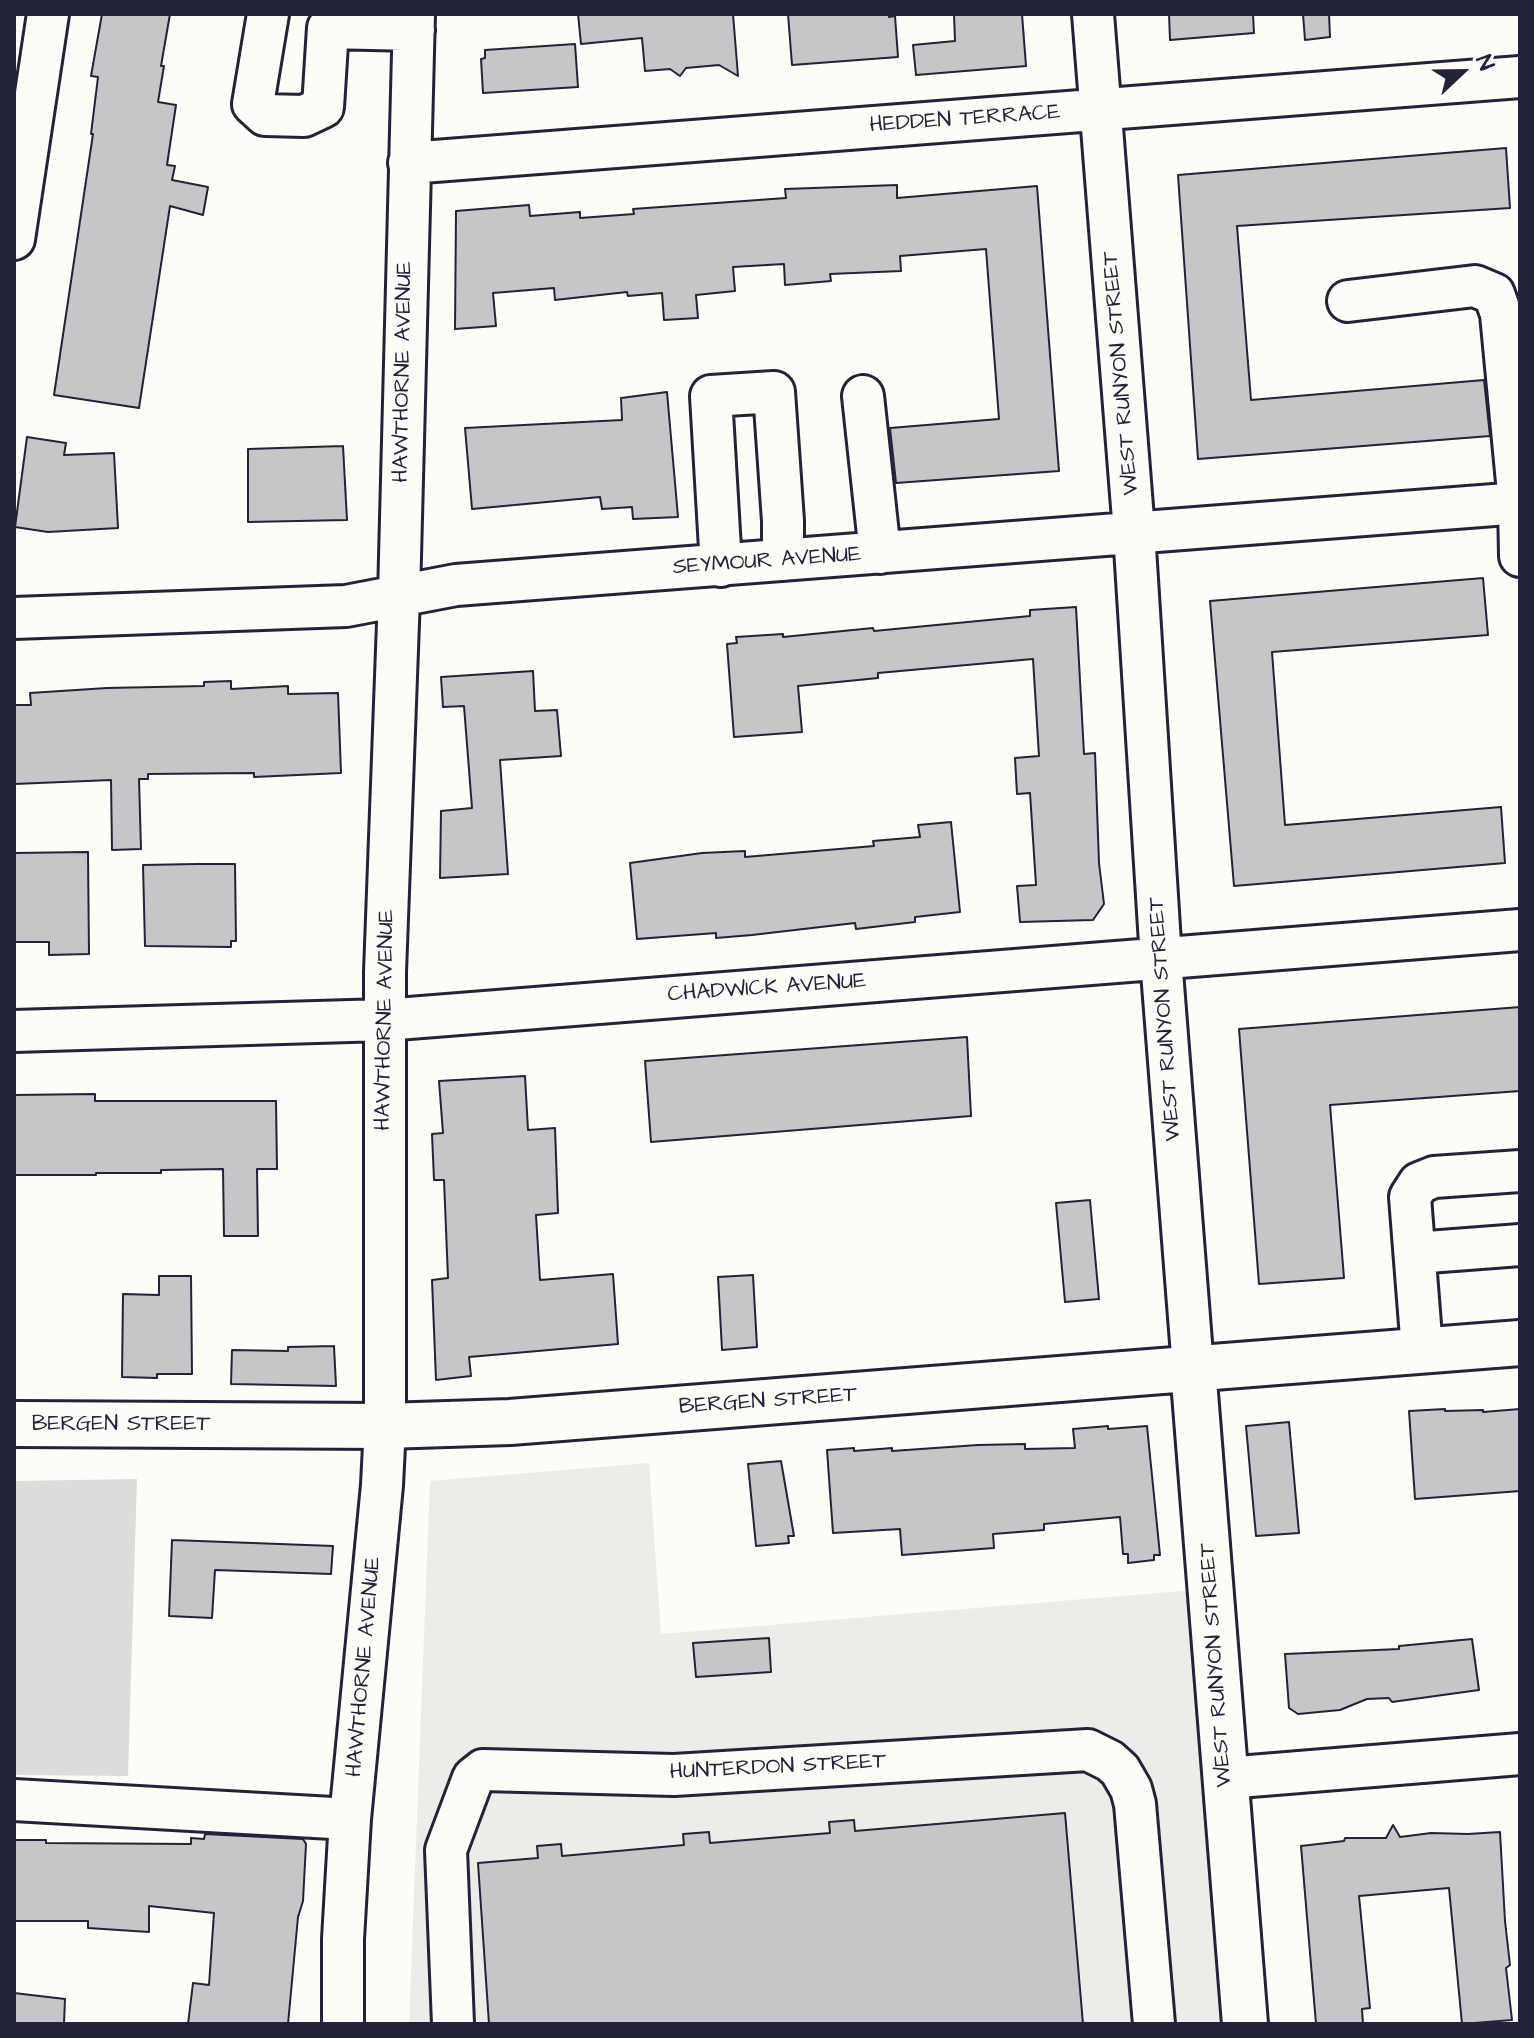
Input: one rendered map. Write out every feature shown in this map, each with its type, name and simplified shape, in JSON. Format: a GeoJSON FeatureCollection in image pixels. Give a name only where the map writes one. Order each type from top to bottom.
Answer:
{"type":"FeatureCollection","features":[{"type":"Feature","properties":{"kind":"main road","name":"BERGEN STREET"},"geometry":{"type":"LineString","coordinates":[[14,1424],[385,1426],[510,1422],[1520,1343]]}},
{"type":"Feature","properties":{"kind":"main road","name":"WEST RUNYON STREET"},"geometry":{"type":"LineString","coordinates":[[1193,1368],[1245,2024]]}},
{"type":"Feature","properties":{"kind":"street"},"geometry":{"type":"LineString","coordinates":[[14,67],[22,14]]}},
{"type":"Feature","properties":{"kind":"street"},"geometry":{"type":"LineString","coordinates":[[14,239],[48,14]]}},
{"type":"Feature","properties":{"kind":"street"},"geometry":{"type":"LineString","coordinates":[[268,14],[253,104],[265,115],[304,116],[323,107],[329,21],[414,22]]}},
{"type":"Feature","properties":{"kind":"street","name":"WEST RUNYON STREET"},"geometry":{"type":"LineString","coordinates":[[1093,14],[1134,532],[1161,959],[1193,1368]]}},
{"type":"Feature","properties":{"kind":"street","name":"HAWTHORNE AVENUE"},"geometry":{"type":"LineString","coordinates":[[343,2024],[343,1939],[350,1819],[385,1426],[384,1020],[414,22]]}},
{"type":"Feature","properties":{"kind":"street","name":"HEDDEN TERRACE"},"geometry":{"type":"LineString","coordinates":[[409,163],[1520,77]]}},
{"type":"Feature","properties":{"kind":"street"},"geometry":{"type":"LineString","coordinates":[[1348,301],[1475,286],[1494,294],[1501,314],[1520,503],[1520,556]]}},
{"type":"Feature","properties":{"kind":"street"},"geometry":{"type":"LineString","coordinates":[[721,566],[711,396],[774,392],[783,560]]}},
{"type":"Feature","properties":{"kind":"street"},"geometry":{"type":"LineString","coordinates":[[863,396],[880,553]]}},
{"type":"Feature","properties":{"kind":"street","name":"SEYMOUR AVENUE"},"geometry":{"type":"LineString","coordinates":[[14,618],[346,606],[456,585],[1520,503]]}},
{"type":"Feature","properties":{"kind":"street","name":"CHADWICK AVENUE"},"geometry":{"type":"LineString","coordinates":[[14,1031],[384,1020],[1520,930]]}},
{"type":"Feature","properties":{"kind":"street"},"geometry":{"type":"LineString","coordinates":[[1422,1350],[1410,1197],[1419,1183],[1434,1177],[1520,1171]]}},
{"type":"Feature","properties":{"kind":"street"},"geometry":{"type":"LineString","coordinates":[[1415,1253],[1520,1245]]}},
{"type":"Feature","properties":{"kind":"street","name":"HUNTERDON STREET"},"geometry":{"type":"LineString","coordinates":[[453,2024],[446,1850],[473,1778],[483,1770],[674,1775],[1088,1750],[1120,1770],[1135,1804],[1154,2024]]}},
{"type":"Feature","properties":{"kind":"street"},"geometry":{"type":"LineString","coordinates":[[1226,1778],[1520,1754]]}},
{"type":"Feature","properties":{"kind":"street"},"geometry":{"type":"LineString","coordinates":[[14,1800],[350,1819]]}},
{"type":"Feature","properties":{"kind":"shaded area"},"geometry":{"type":"Polygon","coordinates":[[[649,1463],[661,1634],[1194,1590],[1223,2024],[409,2024],[430,1481],[649,1463]]]}},
{"type":"Feature","properties":{"kind":"shaded area"},"geometry":{"type":"Polygon","coordinates":[[[137,1479],[128,1776],[14,1775],[14,1481],[137,1479]]]}},
{"type":"Feature","properties":{"kind":"building"},"geometry":{"type":"Polygon","coordinates":[[[102,14],[170,14],[158,102],[176,105],[167,165],[175,166],[172,180],[208,187],[203,215],[170,206],[139,408],[54,395],[93,134],[98,77],[91,76],[102,14]]]}},
{"type":"Feature","properties":{"kind":"building"},"geometry":{"type":"Polygon","coordinates":[[[578,14],[733,14],[738,76],[719,65],[686,68],[680,76],[670,69],[645,71],[642,38],[581,44],[578,14]]]}},
{"type":"Feature","properties":{"kind":"building"},"geometry":{"type":"Polygon","coordinates":[[[788,14],[895,16],[898,57],[792,65],[788,14]]]}},
{"type":"Feature","properties":{"kind":"building"},"geometry":{"type":"Polygon","coordinates":[[[954,14],[1022,14],[1026,66],[916,75],[913,45],[955,41],[954,14]]]}},
{"type":"Feature","properties":{"kind":"building"},"geometry":{"type":"Polygon","coordinates":[[[1169,14],[1253,14],[1254,33],[1170,40],[1169,14]]]}},
{"type":"Feature","properties":{"kind":"building"},"geometry":{"type":"Polygon","coordinates":[[[1303,14],[1329,14],[1330,37],[1305,40],[1303,14]]]}},
{"type":"Feature","properties":{"kind":"building"},"geometry":{"type":"Polygon","coordinates":[[[575,44],[578,87],[483,93],[481,59],[485,58],[485,50],[575,44]]]}},
{"type":"Feature","properties":{"kind":"building"},"geometry":{"type":"Polygon","coordinates":[[[1506,148],[1510,208],[1237,226],[1251,400],[1484,380],[1490,436],[1198,459],[1178,175],[1506,148]]]}},
{"type":"Feature","properties":{"kind":"building"},"geometry":{"type":"Polygon","coordinates":[[[897,185],[897,198],[1037,186],[1059,471],[896,483],[890,428],[999,419],[986,249],[900,256],[901,271],[830,274],[831,281],[785,285],[784,264],[733,267],[735,291],[696,295],[698,318],[664,320],[662,293],[628,296],[627,292],[555,300],[554,288],[493,293],[496,326],[455,329],[456,211],[529,205],[530,216],[580,212],[580,218],[634,214],[633,209],[786,198],[785,189],[897,185]]]}},
{"type":"Feature","properties":{"kind":"building"},"geometry":{"type":"Polygon","coordinates":[[[667,392],[678,517],[633,519],[632,507],[602,509],[600,497],[472,509],[465,428],[622,420],[621,398],[667,392]]]}},
{"type":"Feature","properties":{"kind":"building"},"geometry":{"type":"Polygon","coordinates":[[[27,437],[66,443],[64,455],[114,453],[118,528],[48,532],[15,527],[27,437]]]}},
{"type":"Feature","properties":{"kind":"building"},"geometry":{"type":"Polygon","coordinates":[[[343,446],[347,520],[248,522],[248,449],[343,446]]]}},
{"type":"Feature","properties":{"kind":"building"},"geometry":{"type":"Polygon","coordinates":[[[1483,578],[1488,635],[1272,652],[1285,825],[1501,807],[1505,863],[1234,886],[1210,601],[1483,578]]]}},
{"type":"Feature","properties":{"kind":"building"},"geometry":{"type":"Polygon","coordinates":[[[1076,607],[1084,754],[1095,753],[1099,863],[1104,904],[1093,920],[1020,922],[1017,886],[1036,885],[1030,793],[1017,794],[1015,758],[1039,756],[1033,659],[878,673],[878,678],[798,686],[802,732],[734,737],[727,644],[737,643],[736,637],[783,634],[783,637],[873,628],[874,631],[1030,616],[1030,610],[1076,607]]]}},
{"type":"Feature","properties":{"kind":"building"},"geometry":{"type":"Polygon","coordinates":[[[533,671],[535,711],[557,710],[561,756],[500,760],[508,874],[440,878],[441,811],[472,808],[464,706],[443,707],[441,677],[533,671]]]}},
{"type":"Feature","properties":{"kind":"building"},"geometry":{"type":"Polygon","coordinates":[[[231,681],[231,689],[288,686],[288,694],[338,693],[341,773],[254,777],[254,773],[148,774],[148,779],[139,779],[141,849],[112,850],[111,780],[14,784],[14,705],[31,705],[30,693],[204,686],[204,682],[231,681]]]}},
{"type":"Feature","properties":{"kind":"building"},"geometry":{"type":"Polygon","coordinates":[[[951,822],[960,912],[915,917],[915,922],[856,929],[855,923],[716,938],[716,933],[637,939],[630,863],[702,853],[745,851],[745,857],[874,846],[873,841],[920,837],[918,825],[951,822]]]}},
{"type":"Feature","properties":{"kind":"building"},"geometry":{"type":"Polygon","coordinates":[[[88,852],[89,954],[49,955],[49,942],[14,942],[14,853],[88,852]]]}},
{"type":"Feature","properties":{"kind":"building"},"geometry":{"type":"Polygon","coordinates":[[[235,864],[236,941],[231,941],[231,947],[145,946],[143,865],[235,864]]]}},
{"type":"Feature","properties":{"kind":"building"},"geometry":{"type":"Polygon","coordinates":[[[1520,1007],[1520,1091],[1330,1105],[1344,1278],[1259,1284],[1239,1029],[1520,1007]]]}},
{"type":"Feature","properties":{"kind":"building"},"geometry":{"type":"Polygon","coordinates":[[[967,1037],[971,1116],[651,1142],[645,1061],[967,1037]]]}},
{"type":"Feature","properties":{"kind":"building"},"geometry":{"type":"Polygon","coordinates":[[[525,1076],[528,1130],[555,1128],[558,1213],[536,1215],[540,1280],[613,1274],[618,1344],[469,1357],[471,1376],[436,1380],[432,1280],[448,1278],[444,1180],[434,1180],[432,1134],[443,1133],[439,1081],[525,1076]]]}},
{"type":"Feature","properties":{"kind":"building"},"geometry":{"type":"Polygon","coordinates":[[[95,1094],[95,1101],[276,1101],[277,1169],[257,1169],[258,1236],[224,1236],[223,1169],[14,1175],[14,1095],[95,1094]]]}},
{"type":"Feature","properties":{"kind":"building"},"geometry":{"type":"Polygon","coordinates":[[[1090,1200],[1099,1299],[1065,1302],[1056,1203],[1090,1200]]]}},
{"type":"Feature","properties":{"kind":"building"},"geometry":{"type":"Polygon","coordinates":[[[753,1275],[757,1347],[722,1350],[718,1277],[753,1275]]]}},
{"type":"Feature","properties":{"kind":"building"},"geometry":{"type":"Polygon","coordinates":[[[159,1276],[191,1276],[192,1374],[157,1374],[157,1378],[122,1377],[123,1294],[159,1295],[159,1276]]]}},
{"type":"Feature","properties":{"kind":"building"},"geometry":{"type":"Polygon","coordinates":[[[334,1346],[336,1386],[231,1384],[232,1350],[288,1351],[288,1347],[334,1346]]]}},
{"type":"Feature","properties":{"kind":"building"},"geometry":{"type":"Polygon","coordinates":[[[1445,1409],[1483,1412],[1520,1409],[1520,1491],[1415,1499],[1409,1411],[1445,1409]]]}},
{"type":"Feature","properties":{"kind":"building"},"geometry":{"type":"Polygon","coordinates":[[[1289,1422],[1299,1533],[1256,1536],[1246,1426],[1289,1422]]]}},
{"type":"Feature","properties":{"kind":"building"},"geometry":{"type":"Polygon","coordinates":[[[1108,1426],[1108,1429],[1147,1426],[1160,1555],[1154,1555],[1154,1560],[1128,1563],[1128,1554],[1123,1554],[1120,1517],[1044,1524],[1044,1530],[993,1534],[994,1548],[902,1555],[900,1529],[833,1533],[827,1450],[892,1448],[892,1451],[1025,1444],[1025,1449],[1075,1448],[1073,1429],[1108,1426]]]}},
{"type":"Feature","properties":{"kind":"building"},"geometry":{"type":"Polygon","coordinates":[[[781,1461],[794,1536],[788,1536],[789,1543],[756,1546],[748,1464],[781,1461]]]}},
{"type":"Feature","properties":{"kind":"building"},"geometry":{"type":"Polygon","coordinates":[[[172,1540],[333,1546],[331,1574],[215,1570],[212,1618],[169,1616],[172,1540]]]}},
{"type":"Feature","properties":{"kind":"building"},"geometry":{"type":"Polygon","coordinates":[[[769,1638],[771,1672],[696,1677],[693,1643],[769,1638]]]}},
{"type":"Feature","properties":{"kind":"building"},"geometry":{"type":"Polygon","coordinates":[[[1472,1639],[1479,1690],[1392,1702],[1389,1698],[1367,1699],[1340,1710],[1298,1714],[1289,1708],[1285,1654],[1399,1649],[1399,1646],[1472,1639]]]}},
{"type":"Feature","properties":{"kind":"building"},"geometry":{"type":"Polygon","coordinates":[[[1065,1813],[1083,2024],[489,2024],[478,1863],[538,1858],[537,1846],[561,1844],[562,1856],[684,1845],[683,1834],[709,1832],[710,1843],[830,1833],[829,1822],[854,1820],[855,1831],[1065,1813]]]}},
{"type":"Feature","properties":{"kind":"building"},"geometry":{"type":"Polygon","coordinates":[[[1393,1825],[1400,1837],[1431,1833],[1500,1832],[1510,1965],[1506,1968],[1512,2020],[1462,2024],[1449,1888],[1359,1896],[1370,2008],[1362,2009],[1363,2024],[1316,2024],[1301,1846],[1344,1841],[1345,1838],[1386,1838],[1393,1825]]]}},
{"type":"Feature","properties":{"kind":"building"},"geometry":{"type":"Polygon","coordinates":[[[205,1834],[303,1839],[306,1844],[303,1901],[298,1917],[288,2024],[188,2024],[193,1983],[209,1985],[214,1913],[149,1906],[149,1932],[88,1928],[88,1921],[14,1921],[14,1840],[191,1844],[191,1838],[204,1839],[205,1834]]]}},
{"type":"Feature","properties":{"kind":"building"},"geometry":{"type":"Polygon","coordinates":[[[14,1993],[65,1999],[64,2024],[14,2024],[14,1993]]]}}]}
